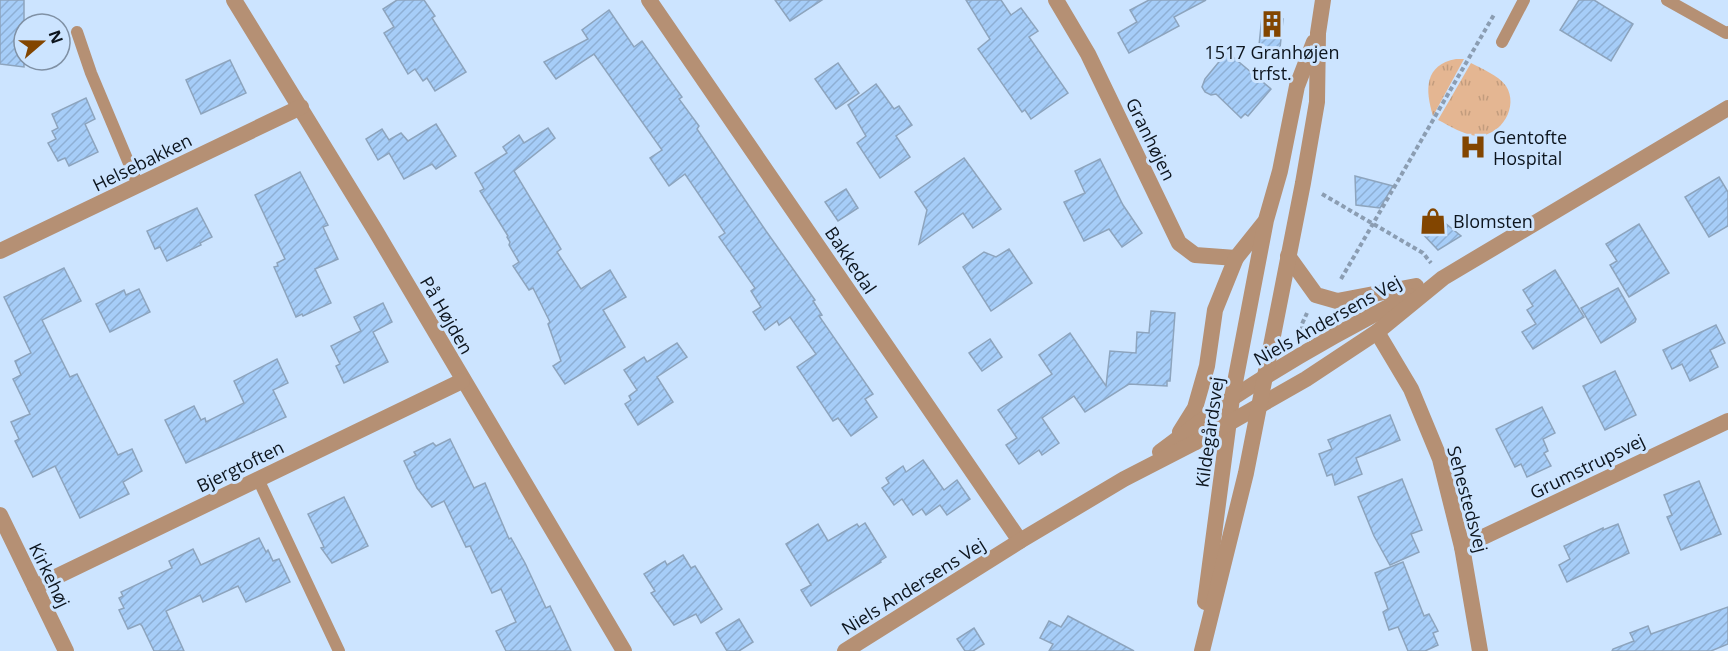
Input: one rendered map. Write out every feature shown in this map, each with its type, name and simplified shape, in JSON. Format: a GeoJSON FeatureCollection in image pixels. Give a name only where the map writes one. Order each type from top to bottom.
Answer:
{"type":"FeatureCollection","features":[{"type":"Feature","properties":{"kind":"street","name":"På Højden"},"geometry":{"type":"LineString","coordinates":[[234,0],[301,107],[624,651]]}},
{"type":"Feature","properties":{"kind":"street","name":"Bakkedal"},"geometry":{"type":"LineString","coordinates":[[650,0],[1020,541]]}},
{"type":"Feature","properties":{"kind":"street","name":"Granhøjen"},"geometry":{"type":"LineString","coordinates":[[1056,0],[1089,54],[1179,243],[1195,255],[1236,258]]}},
{"type":"Feature","properties":{"kind":"street","name":"Kildegårdsvej"},"geometry":{"type":"LineString","coordinates":[[1200,651],[1246,473],[1303,183],[1317,102],[1318,33],[1323,0]]}},
{"type":"Feature","properties":{"kind":"street","name":"Kildegårdsvej"},"geometry":{"type":"LineString","coordinates":[[1200,651],[1232,398],[1266,220],[1280,171],[1297,86],[1318,33]]}},
{"type":"Feature","properties":{"kind":"street","name":"Helsebakken"},"geometry":{"type":"LineString","coordinates":[[0,251],[301,107]]}},
{"type":"Feature","properties":{"kind":"street","name":"Niels Andersens Vej"},"geometry":{"type":"LineString","coordinates":[[1124,479],[1232,398],[1303,353],[1439,280],[1728,108]]}},
{"type":"Feature","properties":{"kind":"street","name":"Kildegårdsvej"},"geometry":{"type":"LineString","coordinates":[[1173,442],[1196,408],[1207,366],[1215,310],[1236,258],[1266,220]]}},
{"type":"Feature","properties":{"kind":"street"},"geometry":{"type":"LineString","coordinates":[[1288,256],[1316,295],[1337,301],[1439,280]]}},
{"type":"Feature","properties":{"kind":"street","name":"Niels Andersens Vej"},"geometry":{"type":"LineString","coordinates":[[845,651],[1020,541],[1124,479],[1260,407],[1377,332],[1439,280]]}},
{"type":"Feature","properties":{"kind":"street","name":"Sehestedsvej"},"geometry":{"type":"LineString","coordinates":[[1352,298],[1377,332],[1411,389],[1440,459],[1462,548],[1480,651]]}},
{"type":"Feature","properties":{"kind":"street","name":"Bjergtoften"},"geometry":{"type":"LineString","coordinates":[[34,586],[462,381]]}},
{"type":"Feature","properties":{"kind":"street","name":"Grumstrupsvej"},"geometry":{"type":"LineString","coordinates":[[1462,548],[1728,421]]}},
{"type":"Feature","properties":{"kind":"street","name":"Kirkehøj"},"geometry":{"type":"LineString","coordinates":[[0,515],[66,651]]}},
{"type":"Feature","properties":{"kind":"lane"},"geometry":{"type":"LineString","coordinates":[[1502,42],[1524,0]]}},
{"type":"Feature","properties":{"kind":"lane"},"geometry":{"type":"LineString","coordinates":[[1667,0],[1726,33],[1728,32]]}},
{"type":"Feature","properties":{"kind":"lane"},"geometry":{"type":"LineString","coordinates":[[77,32],[91,74],[138,185]]}},
{"type":"Feature","properties":{"kind":"lane"},"geometry":{"type":"LineString","coordinates":[[258,479],[339,651]]}},
{"type":"Feature","properties":{"kind":"path"},"geometry":{"type":"LineString","coordinates":[[1303,353],[1302,324],[1316,295],[1344,277],[1372,223],[1497,8]]}},
{"type":"Feature","properties":{"kind":"path"},"geometry":{"type":"LineString","coordinates":[[1303,183],[1423,253],[1439,280]]}},
{"type":"Feature","properties":{"kind":"green space"},"geometry":{"type":"Polygon","coordinates":[[[1456,59],[1464,59],[1433,116],[1428,88],[1430,80],[1438,67],[1456,59]]]}},
{"type":"Feature","properties":{"kind":"green space"},"geometry":{"type":"Polygon","coordinates":[[[1471,63],[1503,82],[1510,94],[1509,111],[1506,118],[1494,131],[1486,135],[1477,136],[1462,132],[1438,120],[1471,63]]]}},
{"type":"Feature","properties":{"kind":"building"},"geometry":{"type":"Polygon","coordinates":[[[0,0],[24,0],[24,12],[12,12],[12,66],[0,64],[0,0]]]}},
{"type":"Feature","properties":{"kind":"building"},"geometry":{"type":"Polygon","coordinates":[[[397,0],[424,0],[435,16],[432,18],[466,72],[435,91],[427,78],[423,81],[415,69],[408,74],[384,33],[394,27],[383,9],[397,0]]]}},
{"type":"Feature","properties":{"kind":"building"},"geometry":{"type":"Polygon","coordinates":[[[775,0],[822,0],[790,21],[775,0]]]}},
{"type":"Feature","properties":{"kind":"building"},"geometry":{"type":"Polygon","coordinates":[[[966,0],[1001,0],[1011,15],[1021,8],[1038,31],[1029,37],[1068,93],[1031,119],[1025,110],[1022,112],[978,49],[990,39],[966,0]]]}},
{"type":"Feature","properties":{"kind":"building"},"geometry":{"type":"Polygon","coordinates":[[[1149,0],[1206,0],[1174,17],[1179,26],[1129,53],[1118,33],[1137,22],[1130,10],[1149,0]]]}},
{"type":"Feature","properties":{"kind":"building"},"geometry":{"type":"Polygon","coordinates":[[[1579,0],[1594,0],[1633,24],[1611,61],[1560,30],[1579,0]]]}},
{"type":"Feature","properties":{"kind":"building"},"geometry":{"type":"Polygon","coordinates":[[[609,10],[634,47],[642,41],[682,97],[679,99],[699,126],[697,129],[815,300],[813,301],[822,315],[819,316],[873,394],[865,399],[877,417],[851,436],[838,418],[833,421],[797,367],[816,354],[790,317],[779,325],[777,321],[765,330],[753,312],[761,307],[751,291],[755,288],[719,237],[725,233],[685,174],[669,186],[650,158],[662,150],[594,54],[556,79],[544,62],[588,39],[582,30],[609,10]]]}},
{"type":"Feature","properties":{"kind":"building"},"geometry":{"type":"Polygon","coordinates":[[[1262,16],[1283,19],[1279,58],[1258,55],[1262,16]]]}},
{"type":"Feature","properties":{"kind":"building"},"geometry":{"type":"Polygon","coordinates":[[[1227,52],[1271,89],[1248,116],[1245,114],[1241,118],[1216,94],[1211,95],[1205,92],[1202,87],[1205,79],[1227,52]]]}},
{"type":"Feature","properties":{"kind":"building"},"geometry":{"type":"Polygon","coordinates":[[[230,60],[246,93],[201,114],[186,80],[230,60]]]}},
{"type":"Feature","properties":{"kind":"building"},"geometry":{"type":"Polygon","coordinates":[[[838,63],[859,93],[836,109],[815,79],[838,63]]]}},
{"type":"Feature","properties":{"kind":"building"},"geometry":{"type":"Polygon","coordinates":[[[876,84],[894,109],[899,106],[912,125],[896,136],[910,157],[880,178],[857,143],[866,136],[848,105],[876,84]]]}},
{"type":"Feature","properties":{"kind":"building"},"geometry":{"type":"Polygon","coordinates":[[[86,98],[95,119],[85,124],[98,152],[69,166],[65,158],[58,161],[48,143],[56,139],[52,131],[58,128],[52,114],[86,98]]]}},
{"type":"Feature","properties":{"kind":"building"},"geometry":{"type":"Polygon","coordinates":[[[436,124],[456,156],[436,169],[432,164],[404,179],[389,153],[378,160],[366,139],[382,129],[389,140],[401,133],[408,141],[436,124]]]}},
{"type":"Feature","properties":{"kind":"building"},"geometry":{"type":"Polygon","coordinates":[[[548,128],[555,138],[514,171],[561,249],[557,252],[581,289],[610,270],[626,297],[603,310],[625,347],[565,384],[553,366],[561,361],[548,324],[550,322],[533,288],[529,290],[513,266],[519,262],[509,245],[508,236],[480,191],[484,189],[475,173],[507,153],[503,147],[519,135],[524,143],[548,128]]]}},
{"type":"Feature","properties":{"kind":"building"},"geometry":{"type":"Polygon","coordinates":[[[964,158],[1001,209],[973,228],[963,213],[919,244],[927,210],[915,192],[964,158]]]}},
{"type":"Feature","properties":{"kind":"building"},"geometry":{"type":"Polygon","coordinates":[[[1100,159],[1123,205],[1142,233],[1122,247],[1109,229],[1084,241],[1064,202],[1085,193],[1075,171],[1100,159]]]}},
{"type":"Feature","properties":{"kind":"building"},"geometry":{"type":"Polygon","coordinates":[[[300,172],[328,225],[323,227],[338,259],[315,269],[331,303],[296,317],[274,267],[285,259],[255,195],[300,172]]]}},
{"type":"Feature","properties":{"kind":"building"},"geometry":{"type":"Polygon","coordinates":[[[1355,176],[1393,186],[1380,208],[1356,205],[1355,176]]]}},
{"type":"Feature","properties":{"kind":"building"},"geometry":{"type":"Polygon","coordinates":[[[1719,177],[1728,192],[1728,226],[1709,237],[1685,197],[1719,177]]]}},
{"type":"Feature","properties":{"kind":"building"},"geometry":{"type":"Polygon","coordinates":[[[846,189],[858,208],[838,221],[825,202],[846,189]]]}},
{"type":"Feature","properties":{"kind":"building"},"geometry":{"type":"Polygon","coordinates":[[[197,208],[212,237],[200,243],[201,245],[167,261],[160,247],[155,249],[147,231],[197,208]]]}},
{"type":"Feature","properties":{"kind":"building","name":"Blomsten"},"geometry":{"type":"Polygon","coordinates":[[[1430,211],[1461,236],[1438,250],[1420,231],[1430,211]]]}},
{"type":"Feature","properties":{"kind":"building"},"geometry":{"type":"Polygon","coordinates":[[[1639,224],[1669,273],[1629,297],[1610,265],[1617,261],[1606,244],[1639,224]]]}},
{"type":"Feature","properties":{"kind":"building"},"geometry":{"type":"Polygon","coordinates":[[[1009,249],[1032,283],[991,311],[963,267],[984,252],[996,257],[1009,249]]]}},
{"type":"Feature","properties":{"kind":"building"},"geometry":{"type":"Polygon","coordinates":[[[64,268],[81,301],[42,320],[70,377],[77,374],[118,455],[132,449],[142,471],[123,482],[129,494],[80,518],[55,466],[33,477],[15,441],[19,439],[11,422],[30,414],[13,379],[21,375],[15,361],[31,353],[4,297],[64,268]]]}},
{"type":"Feature","properties":{"kind":"building"},"geometry":{"type":"Polygon","coordinates":[[[1555,270],[1584,317],[1533,349],[1522,332],[1536,324],[1527,310],[1533,306],[1523,290],[1555,270]]]}},
{"type":"Feature","properties":{"kind":"building"},"geometry":{"type":"Polygon","coordinates":[[[1618,288],[1636,319],[1635,322],[1601,343],[1581,308],[1618,288]]]}},
{"type":"Feature","properties":{"kind":"building"},"geometry":{"type":"Polygon","coordinates":[[[139,289],[150,312],[110,332],[96,304],[124,290],[126,295],[139,289]]]}},
{"type":"Feature","properties":{"kind":"building"},"geometry":{"type":"Polygon","coordinates":[[[383,303],[392,322],[373,332],[388,362],[344,383],[336,366],[340,364],[331,346],[361,331],[354,317],[383,303]]]}},
{"type":"Feature","properties":{"kind":"building"},"geometry":{"type":"Polygon","coordinates":[[[1151,311],[1175,313],[1170,381],[1167,381],[1167,386],[1129,384],[1085,412],[1074,396],[1042,418],[1059,443],[1042,455],[1039,450],[1019,464],[1006,445],[1017,438],[998,410],[1052,374],[1039,355],[1070,333],[1106,386],[1110,351],[1136,353],[1137,332],[1149,333],[1151,311]]]}},
{"type":"Feature","properties":{"kind":"building"},"geometry":{"type":"Polygon","coordinates":[[[1716,325],[1725,343],[1710,350],[1718,367],[1690,381],[1682,364],[1672,369],[1663,350],[1716,325]]]}},
{"type":"Feature","properties":{"kind":"building"},"geometry":{"type":"Polygon","coordinates":[[[990,339],[1002,357],[982,371],[969,353],[990,339]]]}},
{"type":"Feature","properties":{"kind":"building"},"geometry":{"type":"Polygon","coordinates":[[[677,343],[687,357],[657,377],[673,402],[638,425],[625,404],[631,400],[629,396],[637,390],[624,370],[644,357],[647,362],[677,343]]]}},
{"type":"Feature","properties":{"kind":"building"},"geometry":{"type":"Polygon","coordinates":[[[277,359],[288,383],[273,390],[286,417],[186,463],[165,420],[194,406],[201,420],[205,418],[206,422],[244,403],[234,381],[277,359]]]}},
{"type":"Feature","properties":{"kind":"building"},"geometry":{"type":"Polygon","coordinates":[[[1615,371],[1636,415],[1605,430],[1583,386],[1615,371]]]}},
{"type":"Feature","properties":{"kind":"building"},"geometry":{"type":"Polygon","coordinates":[[[1542,407],[1555,433],[1543,439],[1548,451],[1544,453],[1551,466],[1527,477],[1521,464],[1515,467],[1496,429],[1542,407]]]}},
{"type":"Feature","properties":{"kind":"building"},"geometry":{"type":"Polygon","coordinates":[[[1390,415],[1400,440],[1356,458],[1362,474],[1335,485],[1332,474],[1327,476],[1319,454],[1332,449],[1328,440],[1390,415]]]}},
{"type":"Feature","properties":{"kind":"building"},"geometry":{"type":"Polygon","coordinates":[[[450,439],[474,488],[485,483],[509,539],[511,538],[525,563],[546,608],[550,606],[571,651],[506,651],[496,631],[516,622],[501,589],[492,593],[470,546],[466,547],[444,501],[432,507],[417,488],[404,461],[416,455],[414,452],[433,443],[436,446],[450,439]]]}},
{"type":"Feature","properties":{"kind":"building"},"geometry":{"type":"Polygon","coordinates":[[[923,460],[944,490],[957,480],[970,499],[947,515],[940,505],[926,515],[922,509],[913,515],[902,499],[894,505],[882,488],[889,483],[886,478],[903,466],[906,472],[923,460]]]}},
{"type":"Feature","properties":{"kind":"building"},"geometry":{"type":"Polygon","coordinates":[[[1402,479],[1422,530],[1411,534],[1419,552],[1390,565],[1374,536],[1358,497],[1402,479]]]}},
{"type":"Feature","properties":{"kind":"building"},"geometry":{"type":"Polygon","coordinates":[[[1699,481],[1721,534],[1681,550],[1667,517],[1672,515],[1664,495],[1699,481]]]}},
{"type":"Feature","properties":{"kind":"building"},"geometry":{"type":"Polygon","coordinates":[[[344,497],[368,546],[332,563],[321,548],[324,547],[308,514],[344,497]]]}},
{"type":"Feature","properties":{"kind":"building"},"geometry":{"type":"Polygon","coordinates":[[[865,523],[886,557],[811,606],[801,590],[811,585],[786,544],[818,524],[828,541],[857,524],[859,527],[865,523]]]}},
{"type":"Feature","properties":{"kind":"building"},"geometry":{"type":"Polygon","coordinates":[[[1618,524],[1629,553],[1567,582],[1559,565],[1570,559],[1564,546],[1603,528],[1603,530],[1618,524]]]}},
{"type":"Feature","properties":{"kind":"building"},"geometry":{"type":"Polygon","coordinates":[[[259,538],[273,561],[279,559],[290,582],[246,602],[238,586],[203,602],[200,595],[166,611],[184,651],[154,651],[140,624],[128,629],[119,610],[124,608],[119,598],[123,596],[121,592],[172,568],[169,561],[193,549],[201,565],[259,538]]]}},
{"type":"Feature","properties":{"kind":"building"},"geometry":{"type":"Polygon","coordinates":[[[683,555],[691,568],[695,566],[722,609],[701,623],[696,614],[674,625],[651,593],[655,591],[644,574],[665,561],[667,565],[683,555]]]}},
{"type":"Feature","properties":{"kind":"building"},"geometry":{"type":"Polygon","coordinates":[[[1403,562],[1424,616],[1429,614],[1438,631],[1433,633],[1438,645],[1425,651],[1408,651],[1398,627],[1389,630],[1383,612],[1388,609],[1375,573],[1403,562]]]}},
{"type":"Feature","properties":{"kind":"building"},"geometry":{"type":"Polygon","coordinates":[[[1728,607],[1728,644],[1711,651],[1612,651],[1634,641],[1630,633],[1648,626],[1651,634],[1728,607]]]}},
{"type":"Feature","properties":{"kind":"building"},"geometry":{"type":"Polygon","coordinates":[[[1068,616],[1134,651],[1049,651],[1053,644],[1040,638],[1049,621],[1061,627],[1068,616]]]}},
{"type":"Feature","properties":{"kind":"building"},"geometry":{"type":"Polygon","coordinates":[[[739,619],[753,642],[739,651],[727,651],[716,633],[739,619]]]}},
{"type":"Feature","properties":{"kind":"building"},"geometry":{"type":"Polygon","coordinates":[[[974,628],[984,644],[973,651],[965,651],[957,639],[974,628]]]}},
{"type":"Feature","properties":{"kind":"place","name":"1517 Granhøjen trfst."},"geometry":{"type":"Point","coordinates":[1272,24]}},
{"type":"Feature","properties":{"kind":"place","name":"Gentofte Hospital"},"geometry":{"type":"Point","coordinates":[1473,147]}},
{"type":"Feature","properties":{"kind":"place","name":"Blomsten"},"geometry":{"type":"Point","coordinates":[1433,221]}}]}
